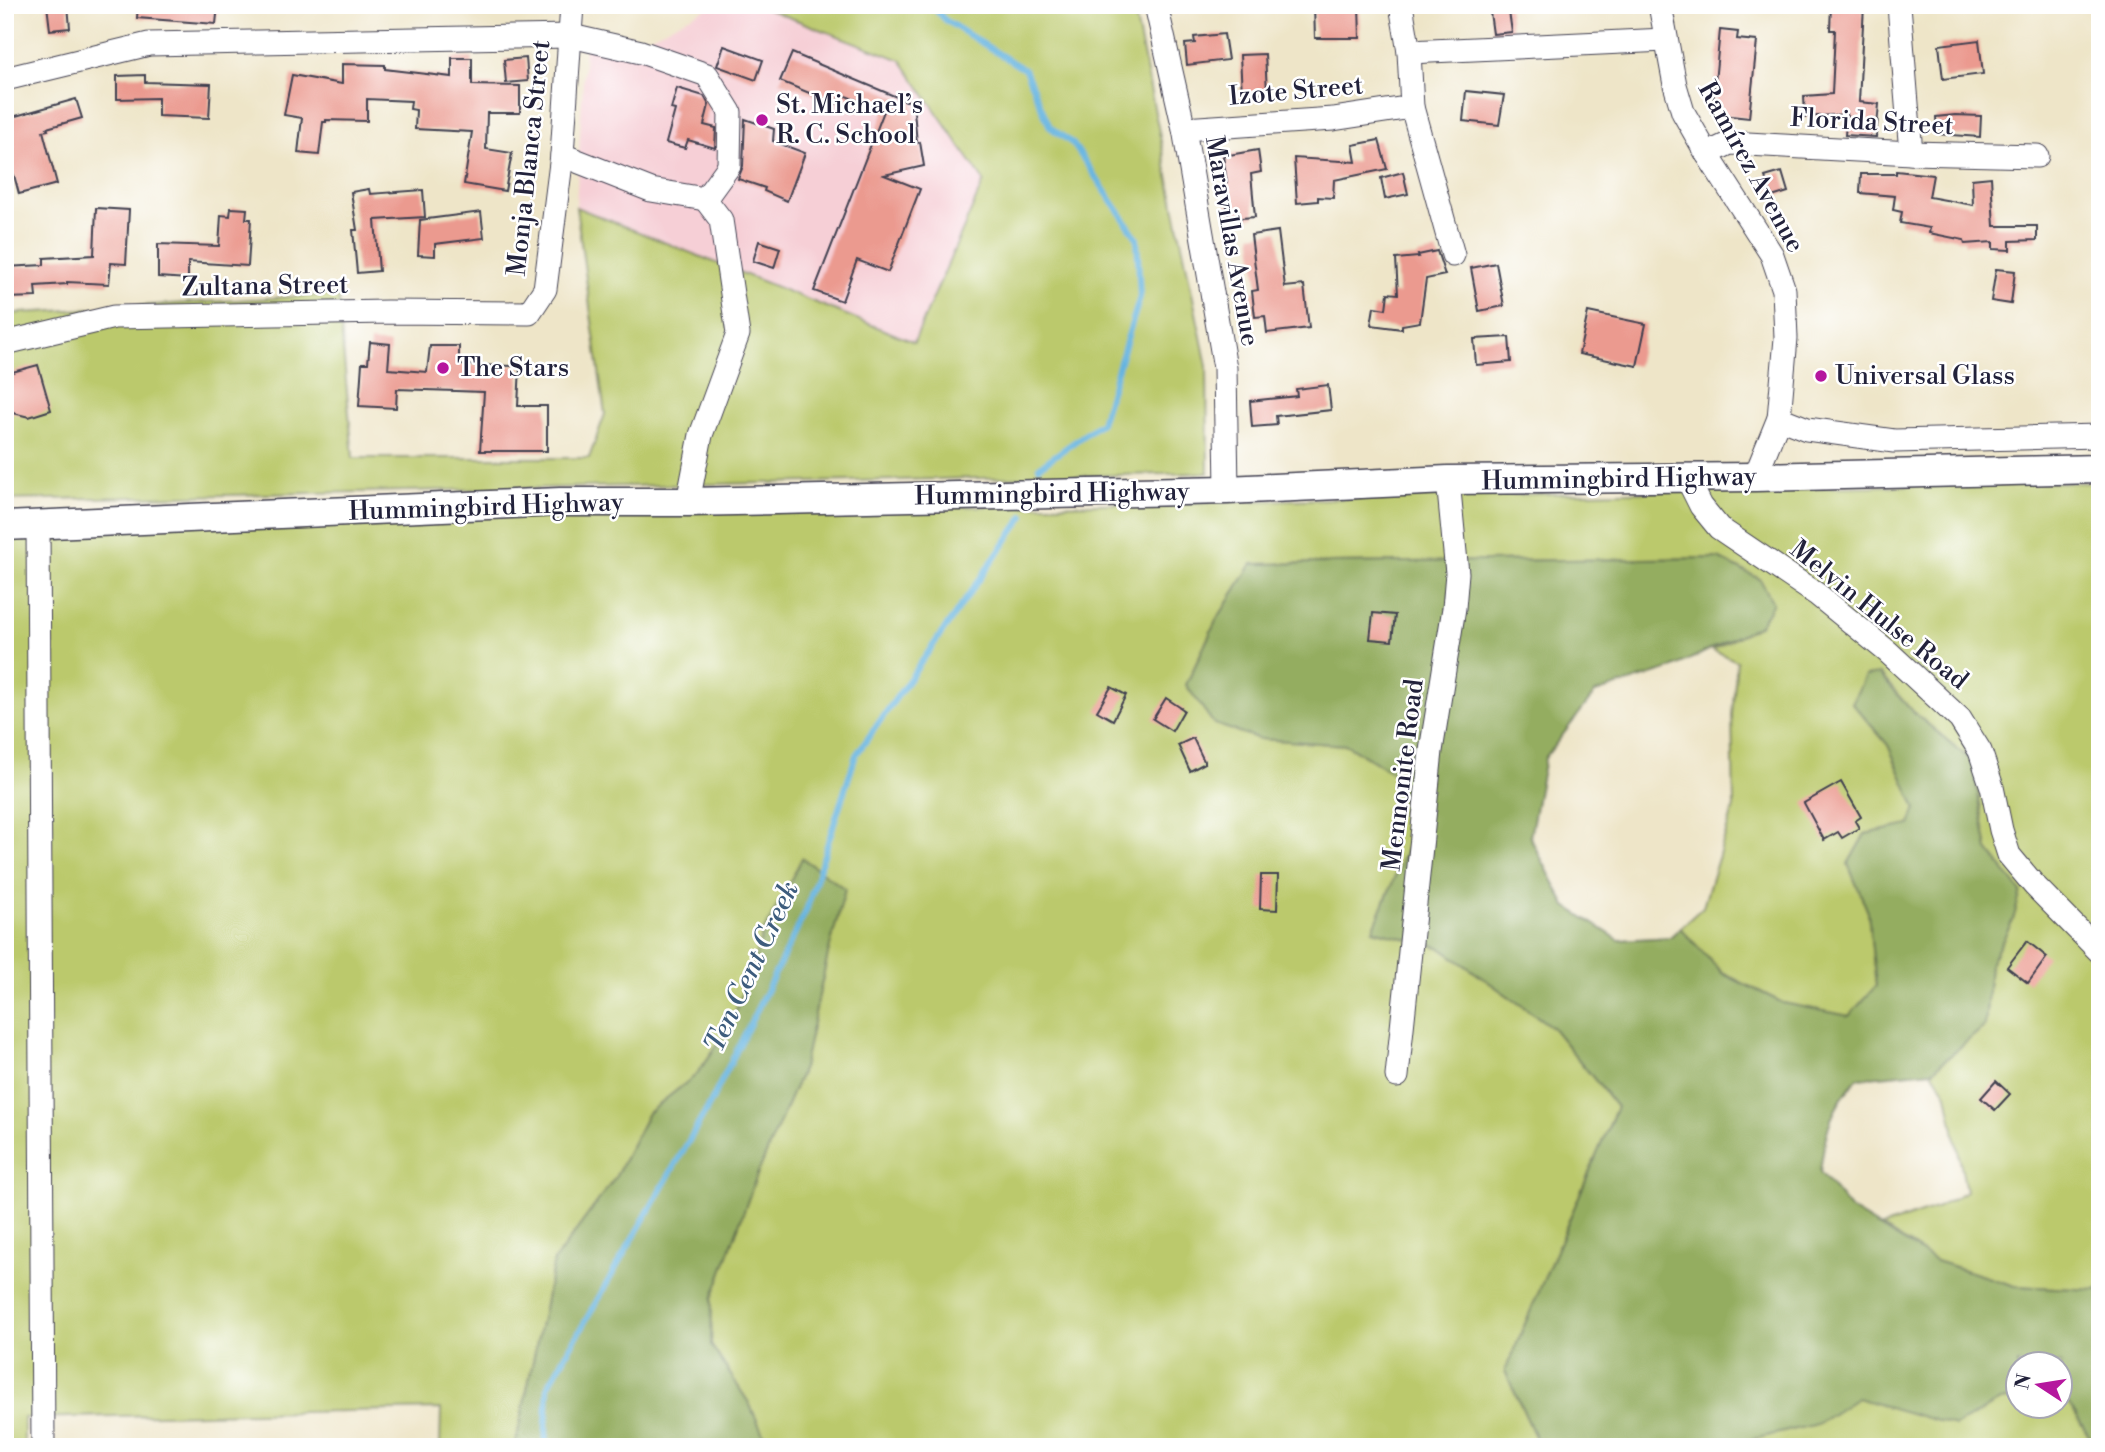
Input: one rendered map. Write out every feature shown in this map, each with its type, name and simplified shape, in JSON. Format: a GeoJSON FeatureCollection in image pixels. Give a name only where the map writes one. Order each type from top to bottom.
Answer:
{"type":"FeatureCollection","features":[{"type":"Feature","properties":{"kind":"main road","name":"Hummingbird Highway"},"geometry":{"type":"LineString","coordinates":[[5,526],[560,502],[688,502],[1227,490],[1448,480],[1755,477],[2100,469]]}},
{"type":"Feature","properties":{"kind":"street","name":"Monja Blanca Street"},"geometry":{"type":"LineString","coordinates":[[529,313],[545,289],[562,155],[572,5]]}},
{"type":"Feature","properties":{"kind":"street","name":"Maravillas Avenue"},"geometry":{"type":"LineString","coordinates":[[1156,5],[1184,129],[1225,368],[1227,490]]}},
{"type":"Feature","properties":{"kind":"street"},"geometry":{"type":"LineString","coordinates":[[1401,5],[1409,52],[1412,107],[1453,255]]}},
{"type":"Feature","properties":{"kind":"street","name":"Ramírez Avenue"},"geometry":{"type":"LineString","coordinates":[[1660,5],[1665,40],[1683,112],[1772,256],[1784,290],[1786,338],[1779,418],[1755,477]]}},
{"type":"Feature","properties":{"kind":"street"},"geometry":{"type":"LineString","coordinates":[[1899,5],[1911,153]]}},
{"type":"Feature","properties":{"kind":"street"},"geometry":{"type":"LineString","coordinates":[[5,79],[149,44],[571,36],[641,52],[707,75],[730,111],[729,166],[705,199]]}},
{"type":"Feature","properties":{"kind":"street"},"geometry":{"type":"LineString","coordinates":[[1409,52],[1665,40]]}},
{"type":"Feature","properties":{"kind":"street","name":"Izote Street"},"geometry":{"type":"LineString","coordinates":[[1184,129],[1334,119],[1412,107]]}},
{"type":"Feature","properties":{"kind":"street","name":"Florida Street"},"geometry":{"type":"LineString","coordinates":[[1707,154],[1730,144],[2038,156]]}},
{"type":"Feature","properties":{"kind":"street"},"geometry":{"type":"LineString","coordinates":[[562,155],[651,190],[705,199],[720,220],[738,334],[701,435],[688,502]]}},
{"type":"Feature","properties":{"kind":"street","name":"Zultana Street"},"geometry":{"type":"LineString","coordinates":[[5,343],[114,317],[387,312],[529,313]]}},
{"type":"Feature","properties":{"kind":"street"},"geometry":{"type":"LineString","coordinates":[[1779,418],[1807,429],[1894,441],[2100,436]]}},
{"type":"Feature","properties":{"kind":"street","name":"Melvin Hulse Road"},"geometry":{"type":"LineString","coordinates":[[1687,478],[1702,506],[1719,528],[1818,595],[1888,652],[1960,719],[1980,751],[2009,855],[2034,885],[2100,952]]}},
{"type":"Feature","properties":{"kind":"street","name":"Mennonite Road"},"geometry":{"type":"LineString","coordinates":[[1397,1076],[1431,751],[1457,573],[1448,480]]}},
{"type":"Feature","properties":{"kind":"street"},"geometry":{"type":"LineString","coordinates":[[38,524],[43,1447]]}},
{"type":"Feature","properties":{"kind":"shaded area","name":"St. Michael’s R. C. School"},"geometry":{"type":"Polygon","coordinates":[[[713,5],[757,5],[901,60],[985,181],[914,342],[576,207],[586,29],[645,39],[713,5]]]}},
{"type":"Feature","properties":{"kind":"green space"},"geometry":{"type":"Polygon","coordinates":[[[757,5],[1133,5],[1207,366],[1208,473],[5,500],[5,314],[338,294],[353,458],[589,458],[605,414],[576,207],[914,342],[984,181],[901,60],[757,5]]]}},
{"type":"Feature","properties":{"kind":"green space"},"geometry":{"type":"Polygon","coordinates":[[[2100,483],[2100,1288],[2096,1290],[2015,1286],[1936,1261],[1882,1227],[1938,1207],[1966,1191],[1947,1094],[1932,1071],[1985,1026],[1990,964],[2013,920],[2020,892],[1988,850],[1972,761],[1911,710],[1880,674],[1852,703],[1888,745],[1916,807],[1911,825],[1865,834],[1848,864],[1868,912],[1876,986],[1849,1016],[1783,1003],[1723,973],[1680,928],[1703,907],[1734,807],[1732,714],[1737,661],[1712,650],[1760,625],[1760,579],[1718,558],[1252,564],[1216,621],[1186,685],[1214,724],[1260,739],[1347,745],[1397,775],[1411,838],[1373,930],[1439,947],[1552,1027],[1617,1107],[1505,1371],[1540,1447],[769,1447],[749,1403],[711,1345],[712,1299],[757,1175],[803,1068],[845,890],[764,931],[730,1027],[696,1075],[648,1113],[615,1178],[554,1261],[515,1447],[440,1447],[441,1409],[24,1418],[24,1447],[5,1447],[5,525],[1202,502],[2100,483]]]}},
{"type":"Feature","properties":{"kind":"green space"},"geometry":{"type":"Polygon","coordinates":[[[1718,558],[1760,579],[1773,603],[1760,625],[1670,669],[1595,693],[1545,758],[1530,837],[1566,906],[1619,940],[1670,937],[1680,928],[1723,974],[1783,1003],[1849,1016],[1876,986],[1868,912],[1848,864],[1865,834],[1910,825],[1916,808],[1888,745],[1852,703],[1865,676],[1879,674],[1911,710],[1972,761],[1988,850],[2021,892],[2013,920],[1990,964],[1985,1026],[1932,1071],[1858,1078],[1841,1100],[1830,1121],[1820,1172],[1851,1210],[1936,1261],[2015,1286],[2100,1288],[2100,1447],[2089,1436],[2074,1412],[2074,1350],[2004,1350],[2004,1400],[1955,1426],[1857,1398],[1817,1424],[1741,1442],[1736,1447],[1540,1447],[1505,1371],[1617,1107],[1552,1027],[1439,947],[1373,930],[1411,838],[1397,775],[1347,745],[1260,739],[1214,724],[1186,685],[1216,621],[1252,564],[1718,558]]]}},
{"type":"Feature","properties":{"kind":"green space"},"geometry":{"type":"Polygon","coordinates":[[[802,858],[845,889],[803,1068],[757,1175],[712,1299],[711,1345],[749,1403],[769,1447],[515,1447],[554,1261],[615,1178],[648,1113],[696,1075],[730,1027],[764,931],[802,858]]]}},
{"type":"Feature","properties":{"kind":"green space"},"geometry":{"type":"Polygon","coordinates":[[[1857,1397],[1955,1426],[2004,1400],[2004,1420],[2074,1420],[2074,1410],[2099,1447],[1736,1447],[1741,1442],[1817,1424],[1857,1397]]]}},
{"type":"Feature","properties":{"kind":"building"},"geometry":{"type":"Polygon","coordinates":[[[47,5],[68,5],[70,28],[50,30],[47,5]]]}},
{"type":"Feature","properties":{"kind":"building"},"geometry":{"type":"Polygon","coordinates":[[[138,5],[218,5],[216,24],[137,18],[138,5]]]}},
{"type":"Feature","properties":{"kind":"building"},"geometry":{"type":"Polygon","coordinates":[[[1314,5],[1359,5],[1360,38],[1315,38],[1314,5]]]}},
{"type":"Feature","properties":{"kind":"building"},"geometry":{"type":"Polygon","coordinates":[[[1489,5],[1508,5],[1512,32],[1493,34],[1489,5]]]}},
{"type":"Feature","properties":{"kind":"building"},"geometry":{"type":"Polygon","coordinates":[[[1831,5],[1864,5],[1859,102],[1879,104],[1876,137],[1845,135],[1847,114],[1805,117],[1804,96],[1832,94],[1835,30],[1830,30],[1831,5]]]}},
{"type":"Feature","properties":{"kind":"building"},"geometry":{"type":"Polygon","coordinates":[[[1720,30],[1738,32],[1737,39],[1757,41],[1749,118],[1712,114],[1720,30]]]}},
{"type":"Feature","properties":{"kind":"building"},"geometry":{"type":"Polygon","coordinates":[[[1224,34],[1228,60],[1187,65],[1185,44],[1195,43],[1194,37],[1224,34]]]}},
{"type":"Feature","properties":{"kind":"building"},"geometry":{"type":"Polygon","coordinates":[[[1979,40],[1983,74],[1943,79],[1939,45],[1979,40]]]}},
{"type":"Feature","properties":{"kind":"building"},"geometry":{"type":"Polygon","coordinates":[[[724,46],[763,60],[756,80],[717,66],[724,46]]]}},
{"type":"Feature","properties":{"kind":"building"},"geometry":{"type":"Polygon","coordinates":[[[792,53],[906,101],[913,100],[917,143],[920,142],[924,166],[884,175],[920,189],[888,272],[857,260],[842,301],[814,291],[884,111],[841,94],[836,104],[780,81],[792,53]]]}},
{"type":"Feature","properties":{"kind":"building"},"geometry":{"type":"Polygon","coordinates":[[[1265,54],[1267,92],[1242,94],[1240,55],[1265,54]]]}},
{"type":"Feature","properties":{"kind":"building"},"geometry":{"type":"Polygon","coordinates":[[[452,58],[472,58],[472,85],[520,86],[520,113],[487,113],[486,149],[512,153],[505,191],[464,184],[472,132],[415,129],[416,110],[410,109],[411,101],[367,99],[367,121],[326,120],[323,122],[319,155],[298,153],[302,118],[284,115],[292,75],[342,84],[342,64],[385,65],[385,69],[452,77],[452,58]]]}},
{"type":"Feature","properties":{"kind":"building"},"geometry":{"type":"Polygon","coordinates":[[[526,58],[528,81],[506,83],[504,60],[526,58]]]}},
{"type":"Feature","properties":{"kind":"building"},"geometry":{"type":"Polygon","coordinates":[[[145,75],[145,82],[211,84],[209,118],[158,116],[158,98],[117,99],[117,76],[145,75]]]}},
{"type":"Feature","properties":{"kind":"building"},"geometry":{"type":"Polygon","coordinates":[[[677,88],[704,96],[709,105],[704,125],[716,128],[715,148],[688,140],[685,148],[666,143],[675,110],[671,109],[677,88]]]}},
{"type":"Feature","properties":{"kind":"building"},"geometry":{"type":"Polygon","coordinates":[[[1466,91],[1504,95],[1499,125],[1463,121],[1466,91]]]}},
{"type":"Feature","properties":{"kind":"building"},"geometry":{"type":"Polygon","coordinates":[[[76,99],[82,118],[43,131],[57,184],[19,194],[14,175],[5,178],[5,119],[76,99]]]}},
{"type":"Feature","properties":{"kind":"building"},"geometry":{"type":"Polygon","coordinates":[[[1981,116],[1980,137],[1937,134],[1936,117],[1981,116]]]}},
{"type":"Feature","properties":{"kind":"building"},"geometry":{"type":"Polygon","coordinates":[[[745,119],[774,129],[773,141],[805,153],[787,201],[764,191],[765,188],[738,179],[743,166],[745,119]]]}},
{"type":"Feature","properties":{"kind":"building"},"geometry":{"type":"Polygon","coordinates":[[[1379,140],[1387,169],[1334,180],[1333,198],[1318,197],[1318,201],[1297,203],[1294,158],[1356,162],[1353,145],[1379,140]]]}},
{"type":"Feature","properties":{"kind":"building"},"geometry":{"type":"Polygon","coordinates":[[[1258,150],[1261,172],[1251,174],[1255,217],[1228,219],[1223,156],[1258,150]]]}},
{"type":"Feature","properties":{"kind":"building"},"geometry":{"type":"Polygon","coordinates":[[[1896,171],[1933,175],[1929,197],[1973,205],[1972,179],[1991,177],[1994,226],[2037,226],[2037,240],[2010,241],[2010,250],[1993,249],[1993,242],[1965,244],[1964,240],[1929,233],[1930,228],[1900,223],[1902,212],[1893,210],[1895,196],[1860,193],[1861,174],[1896,174],[1896,171]]]}},
{"type":"Feature","properties":{"kind":"building"},"geometry":{"type":"Polygon","coordinates":[[[1403,172],[1408,194],[1385,199],[1381,178],[1403,172]]]}},
{"type":"Feature","properties":{"kind":"building"},"geometry":{"type":"Polygon","coordinates":[[[1782,172],[1788,192],[1772,197],[1765,177],[1782,172]]]}},
{"type":"Feature","properties":{"kind":"building"},"geometry":{"type":"Polygon","coordinates":[[[369,189],[370,194],[423,190],[425,217],[375,220],[379,271],[357,273],[353,230],[357,230],[351,192],[369,189]]]}},
{"type":"Feature","properties":{"kind":"building"},"geometry":{"type":"Polygon","coordinates":[[[96,208],[129,210],[126,264],[111,263],[109,284],[67,282],[35,286],[36,297],[5,298],[5,267],[44,265],[44,258],[94,255],[96,208]]]}},
{"type":"Feature","properties":{"kind":"building"},"geometry":{"type":"Polygon","coordinates":[[[231,208],[247,209],[246,219],[251,219],[248,266],[188,262],[188,279],[158,277],[158,244],[219,246],[221,215],[230,216],[231,208]]]}},
{"type":"Feature","properties":{"kind":"building"},"geometry":{"type":"Polygon","coordinates":[[[481,212],[484,238],[435,244],[435,256],[418,255],[420,220],[481,212]]]}},
{"type":"Feature","properties":{"kind":"building"},"geometry":{"type":"Polygon","coordinates":[[[1278,231],[1285,287],[1304,285],[1309,328],[1267,333],[1265,316],[1255,317],[1252,291],[1258,290],[1251,235],[1278,231]]]}},
{"type":"Feature","properties":{"kind":"building"},"geometry":{"type":"Polygon","coordinates":[[[759,241],[780,248],[774,268],[753,261],[759,241]]]}},
{"type":"Feature","properties":{"kind":"building"},"geometry":{"type":"Polygon","coordinates":[[[1437,251],[1445,275],[1426,279],[1420,322],[1402,325],[1402,329],[1371,325],[1374,307],[1386,309],[1388,293],[1398,294],[1396,259],[1419,257],[1418,255],[1437,251]]]}},
{"type":"Feature","properties":{"kind":"building"},"geometry":{"type":"Polygon","coordinates":[[[1496,263],[1504,306],[1479,311],[1471,268],[1496,263]]]}},
{"type":"Feature","properties":{"kind":"building"},"geometry":{"type":"Polygon","coordinates":[[[1996,269],[2015,271],[2011,304],[1991,301],[1996,269]]]}},
{"type":"Feature","properties":{"kind":"building"},"geometry":{"type":"Polygon","coordinates":[[[1588,312],[1646,324],[1637,366],[1579,354],[1588,312]]]}},
{"type":"Feature","properties":{"kind":"building"},"geometry":{"type":"Polygon","coordinates":[[[1509,337],[1511,362],[1476,365],[1474,339],[1509,337]]]}},
{"type":"Feature","properties":{"kind":"building"},"geometry":{"type":"Polygon","coordinates":[[[370,342],[390,344],[388,369],[427,372],[430,346],[459,346],[459,365],[520,366],[518,406],[547,406],[547,451],[480,451],[484,392],[397,389],[396,408],[359,406],[362,363],[368,363],[370,342]]]}},
{"type":"Feature","properties":{"kind":"building"},"geometry":{"type":"Polygon","coordinates":[[[38,365],[51,410],[29,417],[5,411],[5,374],[38,365]]]}},
{"type":"Feature","properties":{"kind":"building"},"geometry":{"type":"Polygon","coordinates":[[[1328,385],[1331,410],[1276,416],[1277,425],[1252,427],[1250,401],[1297,396],[1296,389],[1328,385]]]}},
{"type":"Feature","properties":{"kind":"building"},"geometry":{"type":"Polygon","coordinates":[[[1373,613],[1395,615],[1392,641],[1370,639],[1373,613]]]}},
{"type":"Feature","properties":{"kind":"building"},"geometry":{"type":"Polygon","coordinates":[[[1111,687],[1126,695],[1113,720],[1097,711],[1111,687]]]}},
{"type":"Feature","properties":{"kind":"building"},"geometry":{"type":"Polygon","coordinates":[[[1166,698],[1184,710],[1172,731],[1153,719],[1166,698]]]}},
{"type":"Feature","properties":{"kind":"building"},"geometry":{"type":"Polygon","coordinates":[[[1193,738],[1205,763],[1190,771],[1178,745],[1193,738]]]}},
{"type":"Feature","properties":{"kind":"building"},"geometry":{"type":"Polygon","coordinates":[[[1841,782],[1861,817],[1855,821],[1859,828],[1842,838],[1838,832],[1824,840],[1804,803],[1841,782]]]}},
{"type":"Feature","properties":{"kind":"building"},"geometry":{"type":"Polygon","coordinates":[[[1261,875],[1278,875],[1277,910],[1260,909],[1261,875]]]}},
{"type":"Feature","properties":{"kind":"building"},"geometry":{"type":"Polygon","coordinates":[[[2027,941],[2047,957],[2028,983],[2007,967],[2027,941]]]}},
{"type":"Feature","properties":{"kind":"building"},"geometry":{"type":"Polygon","coordinates":[[[1996,1081],[2010,1094],[1995,1110],[1981,1098],[1996,1081]]]}},
{"type":"Feature","properties":{"kind":"waterway","name":"Ten Cent Creek"},"geometry":{"type":"LineString","coordinates":[[931,5],[945,20],[1025,70],[1050,127],[1073,144],[1137,238],[1140,297],[1101,423],[1039,467]]}},
{"type":"Feature","properties":{"kind":"waterway","name":"Ten Cent Creek"},"geometry":{"type":"LineString","coordinates":[[545,1447],[548,1386],[710,1104],[806,911],[856,755],[1024,516]]}},
{"type":"Feature","properties":{"kind":"place","name":"St. Michael’s R. C. School"},"geometry":{"type":"Point","coordinates":[762,120]}},
{"type":"Feature","properties":{"kind":"place","name":"The Stars"},"geometry":{"type":"Point","coordinates":[443,368]}},
{"type":"Feature","properties":{"kind":"place","name":"Universal Glass"},"geometry":{"type":"Point","coordinates":[1821,376]}}]}
